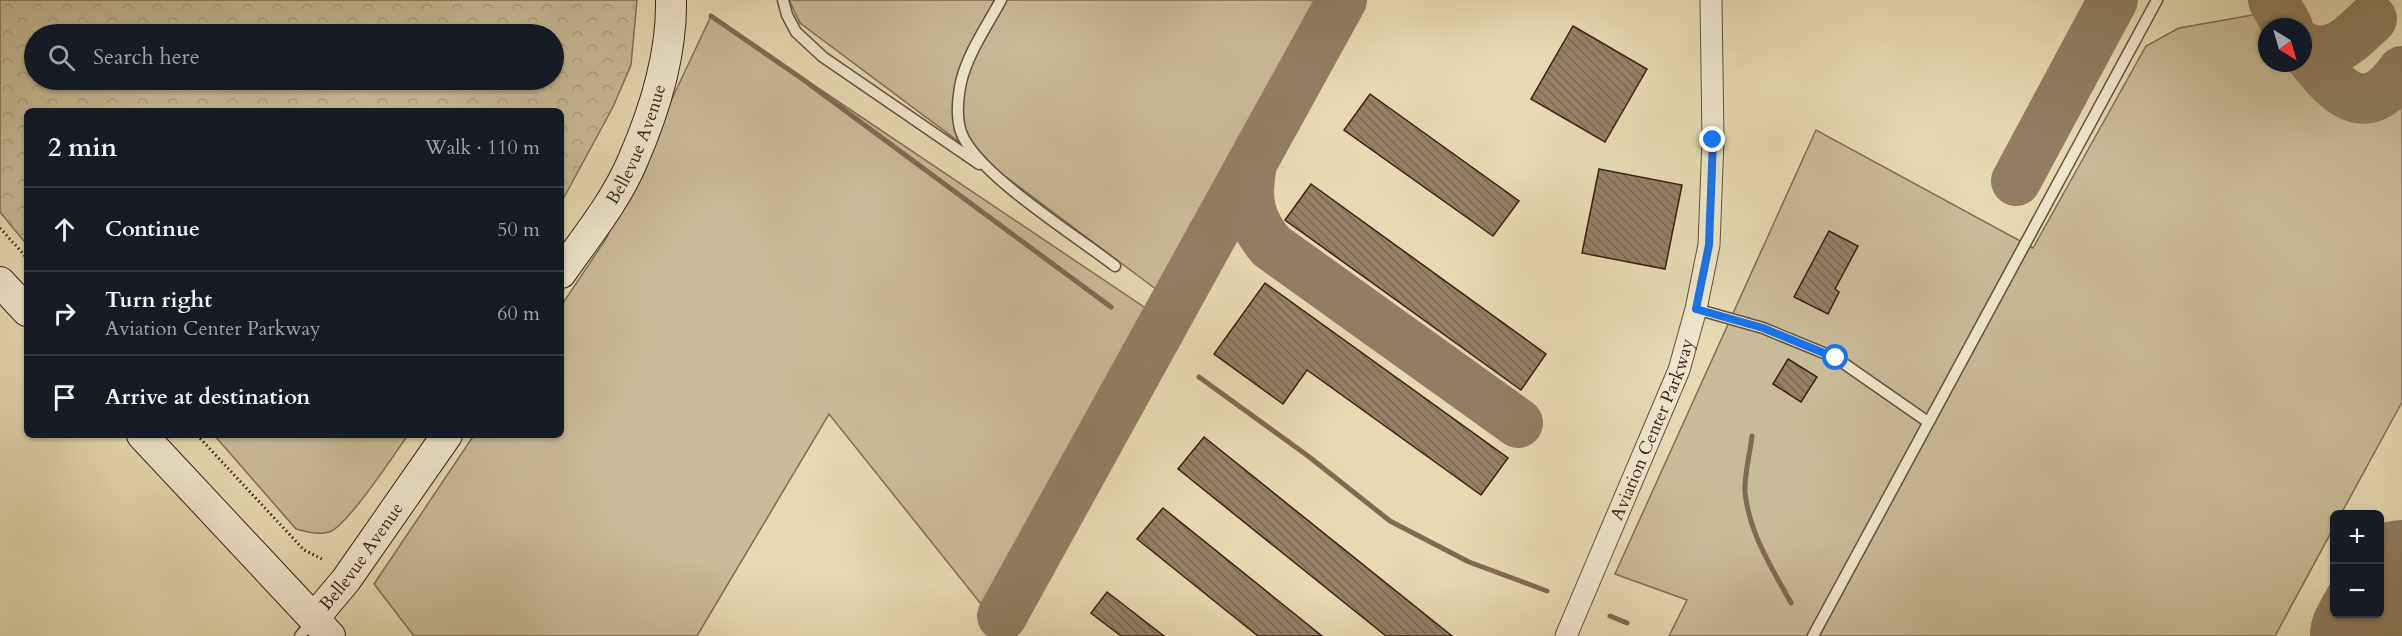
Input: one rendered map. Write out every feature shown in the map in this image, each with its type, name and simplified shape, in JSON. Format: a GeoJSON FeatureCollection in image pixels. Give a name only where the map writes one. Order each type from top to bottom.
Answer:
{"type":"FeatureCollection","features":[{"type":"Feature","properties":{"kind":"street","name":"Bellevue Avenue"},"geometry":{"type":"LineString","coordinates":[[564,269],[610,203],[633,161],[662,73],[671,0]]}},
{"type":"Feature","properties":{"kind":"street","name":"Aviation Center Parkway"},"geometry":{"type":"LineString","coordinates":[[1566,636],[1679,370],[1696,309],[1709,245],[1713,140],[1711,0]]}},
{"type":"Feature","properties":{"kind":"street"},"geometry":{"type":"LineString","coordinates":[[0,282],[24,308]]}},
{"type":"Feature","properties":{"kind":"street"},"geometry":{"type":"LineString","coordinates":[[145,438],[315,630]]}},
{"type":"Feature","properties":{"kind":"street","name":"Bellevue Avenue"},"geometry":{"type":"LineString","coordinates":[[315,630],[346,580],[445,438]]}},
{"type":"Feature","properties":{"kind":"lane"},"geometry":{"type":"LineString","coordinates":[[783,0],[796,32],[823,57],[987,170],[1115,266]]}},
{"type":"Feature","properties":{"kind":"lane"},"geometry":{"type":"LineString","coordinates":[[987,170],[961,132],[958,106],[962,81],[971,57],[1001,0]]}},
{"type":"Feature","properties":{"kind":"lane"},"geometry":{"type":"LineString","coordinates":[[1813,636],[2157,0]]}},
{"type":"Feature","properties":{"kind":"lane"},"geometry":{"type":"LineString","coordinates":[[1696,309],[1763,328],[1836,358],[1928,422]]}},
{"type":"Feature","properties":{"kind":"path"},"geometry":{"type":"LineString","coordinates":[[0,228],[24,255]]}},
{"type":"Feature","properties":{"kind":"path"},"geometry":{"type":"LineString","coordinates":[[200,438],[304,550],[322,559]]}},
{"type":"Feature","properties":{"kind":"green space"},"geometry":{"type":"Polygon","coordinates":[[[0,0],[637,0],[631,65],[613,107],[564,197],[564,108],[24,108],[24,241],[0,212],[0,0]]]}},
{"type":"Feature","properties":{"kind":"green space"},"geometry":{"type":"Polygon","coordinates":[[[789,0],[1317,0],[1161,293],[800,23],[789,0]]]}},
{"type":"Feature","properties":{"kind":"green space"},"geometry":{"type":"Polygon","coordinates":[[[2258,14],[2261,18],[2258,18],[2258,72],[2300,72],[2328,100],[2358,116],[2373,117],[2388,113],[2402,101],[2402,402],[2343,510],[2330,510],[2330,534],[2275,636],[1669,636],[1687,600],[1615,574],[1816,130],[2033,248],[2146,46],[2179,28],[2258,14]]]}},
{"type":"Feature","properties":{"kind":"green space"},"geometry":{"type":"Polygon","coordinates":[[[711,16],[1153,313],[981,604],[829,414],[697,636],[414,636],[374,584],[472,438],[564,438],[564,302],[606,239],[711,16]]]}},
{"type":"Feature","properties":{"kind":"green space"},"geometry":{"type":"Polygon","coordinates":[[[217,438],[406,438],[370,489],[337,527],[329,532],[321,533],[296,529],[217,438]]]}},
{"type":"Feature","properties":{"kind":"building"},"geometry":{"type":"Polygon","coordinates":[[[1573,26],[1647,69],[1605,142],[1531,99],[1573,26]]]}},
{"type":"Feature","properties":{"kind":"building"},"geometry":{"type":"Polygon","coordinates":[[[1370,94],[1519,201],[1493,236],[1344,130],[1370,94]]]}},
{"type":"Feature","properties":{"kind":"building"},"geometry":{"type":"Polygon","coordinates":[[[1599,169],[1682,185],[1665,269],[1582,253],[1599,169]]]}},
{"type":"Feature","properties":{"kind":"building"},"geometry":{"type":"Polygon","coordinates":[[[1311,184],[1546,354],[1521,390],[1285,220],[1311,184]]]}},
{"type":"Feature","properties":{"kind":"building"},"geometry":{"type":"Polygon","coordinates":[[[1829,231],[1858,246],[1835,289],[1839,292],[1828,314],[1794,297],[1829,231]]]}},
{"type":"Feature","properties":{"kind":"building"},"geometry":{"type":"Polygon","coordinates":[[[1265,283],[1508,458],[1481,495],[1307,370],[1283,404],[1214,354],[1265,283]]]}},
{"type":"Feature","properties":{"kind":"building"},"geometry":{"type":"Polygon","coordinates":[[[1788,359],[1817,377],[1801,402],[1773,384],[1788,359]]]}},
{"type":"Feature","properties":{"kind":"building"},"geometry":{"type":"Polygon","coordinates":[[[1204,437],[1452,636],[1386,636],[1178,469],[1204,437]]]}},
{"type":"Feature","properties":{"kind":"building"},"geometry":{"type":"Polygon","coordinates":[[[1163,508],[1322,636],[1258,636],[1137,539],[1163,508]]]}},
{"type":"Feature","properties":{"kind":"building"},"geometry":{"type":"Polygon","coordinates":[[[1107,592],[1164,636],[1121,636],[1091,613],[1107,592]]]}},
{"type":"Feature","properties":{"kind":"waterway"},"geometry":{"type":"LineString","coordinates":[[711,16],[801,78],[1111,307]]}},
{"type":"Feature","properties":{"kind":"waterway"},"geometry":{"type":"LineString","coordinates":[[1199,377],[1308,456],[1390,521],[1469,562],[1547,591]]}},
{"type":"Feature","properties":{"kind":"waterway"},"geometry":{"type":"LineString","coordinates":[[1752,436],[1745,485],[1747,507],[1762,550],[1791,603]]}},
{"type":"Feature","properties":{"kind":"waterway"},"geometry":{"type":"LineString","coordinates":[[1610,616],[1627,623]]}},
{"type":"Feature","properties":{"kind":"taxiway"},"geometry":{"type":"LineString","coordinates":[[1002,616],[1342,0]]}},
{"type":"Feature","properties":{"kind":"taxiway"},"geometry":{"type":"LineString","coordinates":[[2016,181],[2113,0]]}},
{"type":"Feature","properties":{"kind":"taxiway"},"geometry":{"type":"LineString","coordinates":[[2273,0],[2283,18]]}},
{"type":"Feature","properties":{"kind":"taxiway"},"geometry":{"type":"LineString","coordinates":[[2312,49],[2324,51],[2341,45],[2372,19]]}},
{"type":"Feature","properties":{"kind":"taxiway"},"geometry":{"type":"LineString","coordinates":[[2312,59],[2337,87],[2361,99],[2374,97],[2388,88],[2402,71]]}},
{"type":"Feature","properties":{"kind":"taxiway"},"geometry":{"type":"LineString","coordinates":[[1251,170],[1249,191],[1251,210],[1258,228],[1271,246],[1518,423]]}},
{"type":"Feature","properties":{"kind":"runway"},"geometry":{"type":"LineString","coordinates":[[2373,636],[2402,583]]}},
{"type":"Feature","properties":{"kind":"route"},"geometry":{"type":"LineString","coordinates":[[1713,140],[1709,245],[1696,309],[1763,328],[1836,358]]}}]}
